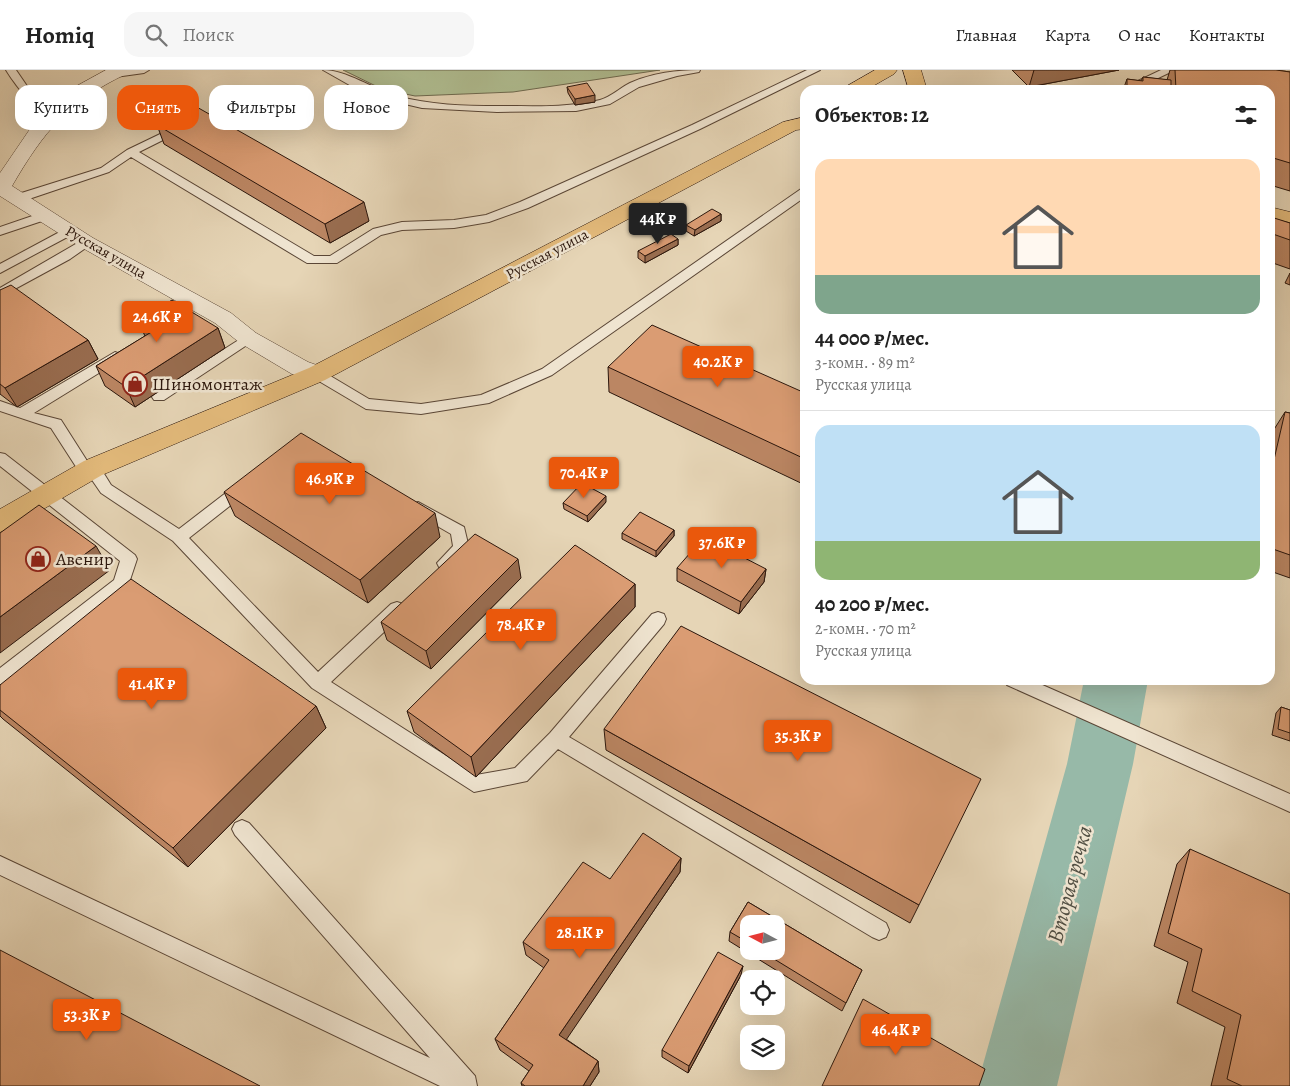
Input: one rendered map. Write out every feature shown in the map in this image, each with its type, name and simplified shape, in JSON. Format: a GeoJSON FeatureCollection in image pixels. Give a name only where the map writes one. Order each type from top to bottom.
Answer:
{"type":"FeatureCollection","features":[{"type":"Feature","properties":{"kind":"main road"},"geometry":{"type":"LineString","coordinates":[[862,85],[888,70]]}},
{"type":"Feature","properties":{"kind":"main road"},"geometry":{"type":"LineString","coordinates":[[912,70],[916,85]]}},
{"type":"Feature","properties":{"kind":"main road","name":"Русская улица"},"geometry":{"type":"LineString","coordinates":[[0,522],[90,470],[317,374],[800,122]]}},
{"type":"Feature","properties":{"kind":"main road"},"geometry":{"type":"LineString","coordinates":[[1275,214],[1290,219]]}},
{"type":"Feature","properties":{"kind":"street"},"geometry":{"type":"LineString","coordinates":[[91,85],[114,72]]}},
{"type":"Feature","properties":{"kind":"street"},"geometry":{"type":"LineString","coordinates":[[7,191],[20,154],[38,130]]}},
{"type":"Feature","properties":{"kind":"street","name":"Русская улица"},"geometry":{"type":"LineString","coordinates":[[7,191],[77,236],[223,318],[248,338],[300,368],[317,374]]}},
{"type":"Feature","properties":{"kind":"lane"},"geometry":{"type":"LineString","coordinates":[[11,70],[21,85]]}},
{"type":"Feature","properties":{"kind":"lane"},"geometry":{"type":"LineString","coordinates":[[114,72],[144,70]]}},
{"type":"Feature","properties":{"kind":"lane"},"geometry":{"type":"LineString","coordinates":[[328,70],[357,85],[392,98],[422,105],[497,109],[576,108],[606,102],[635,85],[676,72],[695,70]]}},
{"type":"Feature","properties":{"kind":"lane"},"geometry":{"type":"LineString","coordinates":[[131,152],[311,260],[333,260],[377,232],[402,226],[462,223],[489,218],[524,205],[696,127],[815,70]]}},
{"type":"Feature","properties":{"kind":"lane"},"geometry":{"type":"LineString","coordinates":[[1136,85],[1170,70]]}},
{"type":"Feature","properties":{"kind":"lane"},"geometry":{"type":"LineString","coordinates":[[7,191],[105,170],[131,152],[177,130]]}},
{"type":"Feature","properties":{"kind":"lane"},"geometry":{"type":"LineString","coordinates":[[317,374],[366,404],[421,408],[484,400],[547,372],[800,195]]}},
{"type":"Feature","properties":{"kind":"lane"},"geometry":{"type":"LineString","coordinates":[[0,231],[44,216]]}},
{"type":"Feature","properties":{"kind":"lane"},"geometry":{"type":"LineString","coordinates":[[0,269],[77,236]]}},
{"type":"Feature","properties":{"kind":"lane"},"geometry":{"type":"LineString","coordinates":[[0,293],[66,256],[77,236]]}},
{"type":"Feature","properties":{"kind":"lane"},"geometry":{"type":"LineString","coordinates":[[159,397],[248,338]]}},
{"type":"Feature","properties":{"kind":"lane"},"geometry":{"type":"LineString","coordinates":[[21,414],[127,350]]}},
{"type":"Feature","properties":{"kind":"lane"},"geometry":{"type":"LineString","coordinates":[[0,406],[56,424],[106,489],[179,537],[318,683],[344,702],[474,784],[520,775],[556,739],[658,618]]}},
{"type":"Feature","properties":{"kind":"lane"},"geometry":{"type":"LineString","coordinates":[[0,458],[70,515],[129,559],[121,584],[0,678]]}},
{"type":"Feature","properties":{"kind":"lane"},"geometry":{"type":"LineString","coordinates":[[179,537],[254,478]]}},
{"type":"Feature","properties":{"kind":"lane"},"geometry":{"type":"LineString","coordinates":[[408,502],[458,531],[461,548],[434,573]]}},
{"type":"Feature","properties":{"kind":"lane"},"geometry":{"type":"LineString","coordinates":[[318,683],[408,598]]}},
{"type":"Feature","properties":{"kind":"lane"},"geometry":{"type":"LineString","coordinates":[[1025,685],[1290,803]]}},
{"type":"Feature","properties":{"kind":"lane"},"geometry":{"type":"LineString","coordinates":[[556,739],[879,930]]}},
{"type":"Feature","properties":{"kind":"lane"},"geometry":{"type":"LineString","coordinates":[[242,829],[468,1086]]}},
{"type":"Feature","properties":{"kind":"lane"},"geometry":{"type":"LineString","coordinates":[[0,865],[464,1086]]}},
{"type":"Feature","properties":{"kind":"green space"},"geometry":{"type":"Polygon","coordinates":[[[343,70],[660,70],[513,92],[415,96],[408,95],[408,85],[374,85],[343,70]]]}},
{"type":"Feature","properties":{"kind":"green space"},"geometry":{"type":"Polygon","coordinates":[[[999,1031],[1011,1053],[1000,1086],[977,1086],[999,1031]]]}},
{"type":"Feature","properties":{"kind":"building"},"geometry":{"type":"Polygon","coordinates":[[[1175,70],[1276,70],[1290,72],[1290,163],[1275,158],[1275,85],[1176,85],[1175,70]]]}},
{"type":"Feature","properties":{"kind":"building"},"geometry":{"type":"Polygon","coordinates":[[[1143,77],[1171,80],[1171,85],[1127,85],[1127,79],[1143,81],[1143,77]]]}},
{"type":"Feature","properties":{"kind":"building"},"geometry":{"type":"Polygon","coordinates":[[[587,83],[595,95],[575,99],[567,87],[587,83]]]}},
{"type":"Feature","properties":{"kind":"building"},"geometry":{"type":"Polygon","coordinates":[[[199,108],[209,114],[209,130],[237,130],[364,202],[325,224],[165,130],[199,130],[199,108]]]}},
{"type":"Feature","properties":{"kind":"building"},"geometry":{"type":"Polygon","coordinates":[[[712,209],[721,214],[695,230],[686,225],[712,209]]]}},
{"type":"Feature","properties":{"kind":"building"},"geometry":{"type":"Polygon","coordinates":[[[1275,218],[1290,223],[1290,240],[1275,235],[1275,218]]]}},
{"type":"Feature","properties":{"kind":"building"},"geometry":{"type":"Polygon","coordinates":[[[671,234],[678,239],[645,256],[638,251],[671,234]]]}},
{"type":"Feature","properties":{"kind":"building"},"geometry":{"type":"Polygon","coordinates":[[[11,285],[88,340],[5,388],[0,384],[0,290],[11,285]]]}},
{"type":"Feature","properties":{"kind":"building"},"geometry":{"type":"Polygon","coordinates":[[[172,300],[218,328],[126,387],[96,366],[153,331],[138,321],[172,300]]]}},
{"type":"Feature","properties":{"kind":"building"},"geometry":{"type":"Polygon","coordinates":[[[652,325],[800,391],[800,457],[608,367],[652,325]]]}},
{"type":"Feature","properties":{"kind":"building"},"geometry":{"type":"Polygon","coordinates":[[[1285,412],[1290,413],[1290,555],[1275,550],[1275,455],[1285,412]]]}},
{"type":"Feature","properties":{"kind":"building"},"geometry":{"type":"Polygon","coordinates":[[[301,433],[435,513],[360,580],[224,492],[301,433]]]}},
{"type":"Feature","properties":{"kind":"building"},"geometry":{"type":"Polygon","coordinates":[[[582,483],[606,496],[587,516],[563,503],[582,483]]]}},
{"type":"Feature","properties":{"kind":"building"},"geometry":{"type":"Polygon","coordinates":[[[39,505],[96,546],[0,617],[0,533],[39,505]]]}},
{"type":"Feature","properties":{"kind":"building"},"geometry":{"type":"Polygon","coordinates":[[[640,512],[674,530],[656,551],[622,533],[640,512]]]}},
{"type":"Feature","properties":{"kind":"building"},"geometry":{"type":"Polygon","coordinates":[[[475,534],[518,559],[426,651],[381,622],[475,534]]]}},
{"type":"Feature","properties":{"kind":"building"},"geometry":{"type":"Polygon","coordinates":[[[704,537],[766,569],[741,602],[677,568],[704,537]]]}},
{"type":"Feature","properties":{"kind":"building"},"geometry":{"type":"Polygon","coordinates":[[[575,545],[635,584],[471,757],[407,711],[575,545]]]}},
{"type":"Feature","properties":{"kind":"building"},"geometry":{"type":"Polygon","coordinates":[[[131,579],[316,706],[173,848],[0,710],[0,685],[131,579]]]}},
{"type":"Feature","properties":{"kind":"building"},"geometry":{"type":"Polygon","coordinates":[[[681,626],[981,779],[919,905],[604,729],[681,626]]]}},
{"type":"Feature","properties":{"kind":"building"},"geometry":{"type":"Polygon","coordinates":[[[1281,707],[1290,710],[1290,733],[1278,729],[1281,707]]]}},
{"type":"Feature","properties":{"kind":"building"},"geometry":{"type":"Polygon","coordinates":[[[643,833],[681,858],[559,1035],[598,1061],[583,1086],[525,1086],[521,1083],[533,1065],[495,1039],[549,960],[523,942],[583,862],[610,879],[643,833]]]}},
{"type":"Feature","properties":{"kind":"building"},"geometry":{"type":"Polygon","coordinates":[[[1190,849],[1290,894],[1290,1086],[1242,1086],[1227,1079],[1241,1015],[1192,991],[1202,949],[1168,933],[1190,849]]]}},
{"type":"Feature","properties":{"kind":"building"},"geometry":{"type":"Polygon","coordinates":[[[748,902],[770,915],[740,915],[748,902]]]}},
{"type":"Feature","properties":{"kind":"building"},"geometry":{"type":"Polygon","coordinates":[[[740,915],[740,938],[730,932],[740,915]]]}},
{"type":"Feature","properties":{"kind":"building"},"geometry":{"type":"Polygon","coordinates":[[[785,924],[862,970],[846,1003],[776,960],[785,960],[785,924]]]}},
{"type":"Feature","properties":{"kind":"building"},"geometry":{"type":"Polygon","coordinates":[[[0,950],[260,1086],[0,1086],[0,950]]]}},
{"type":"Feature","properties":{"kind":"building"},"geometry":{"type":"Polygon","coordinates":[[[718,952],[743,966],[689,1066],[662,1050],[718,952]]]}},
{"type":"Feature","properties":{"kind":"building"},"geometry":{"type":"Polygon","coordinates":[[[863,999],[985,1069],[979,1086],[822,1086],[863,999]]]}},
{"type":"Feature","properties":{"kind":"waterway","name":"Вторая речка"},"geometry":{"type":"LineString","coordinates":[[1017,1086],[1100,764],[1115,685]]}},
{"type":"Feature","properties":{"kind":"place","name":"Шиномонтаж"},"geometry":{"type":"Point","coordinates":[135,384]}},
{"type":"Feature","properties":{"kind":"place","name":"Авенир"},"geometry":{"type":"Point","coordinates":[38,559]}}]}
